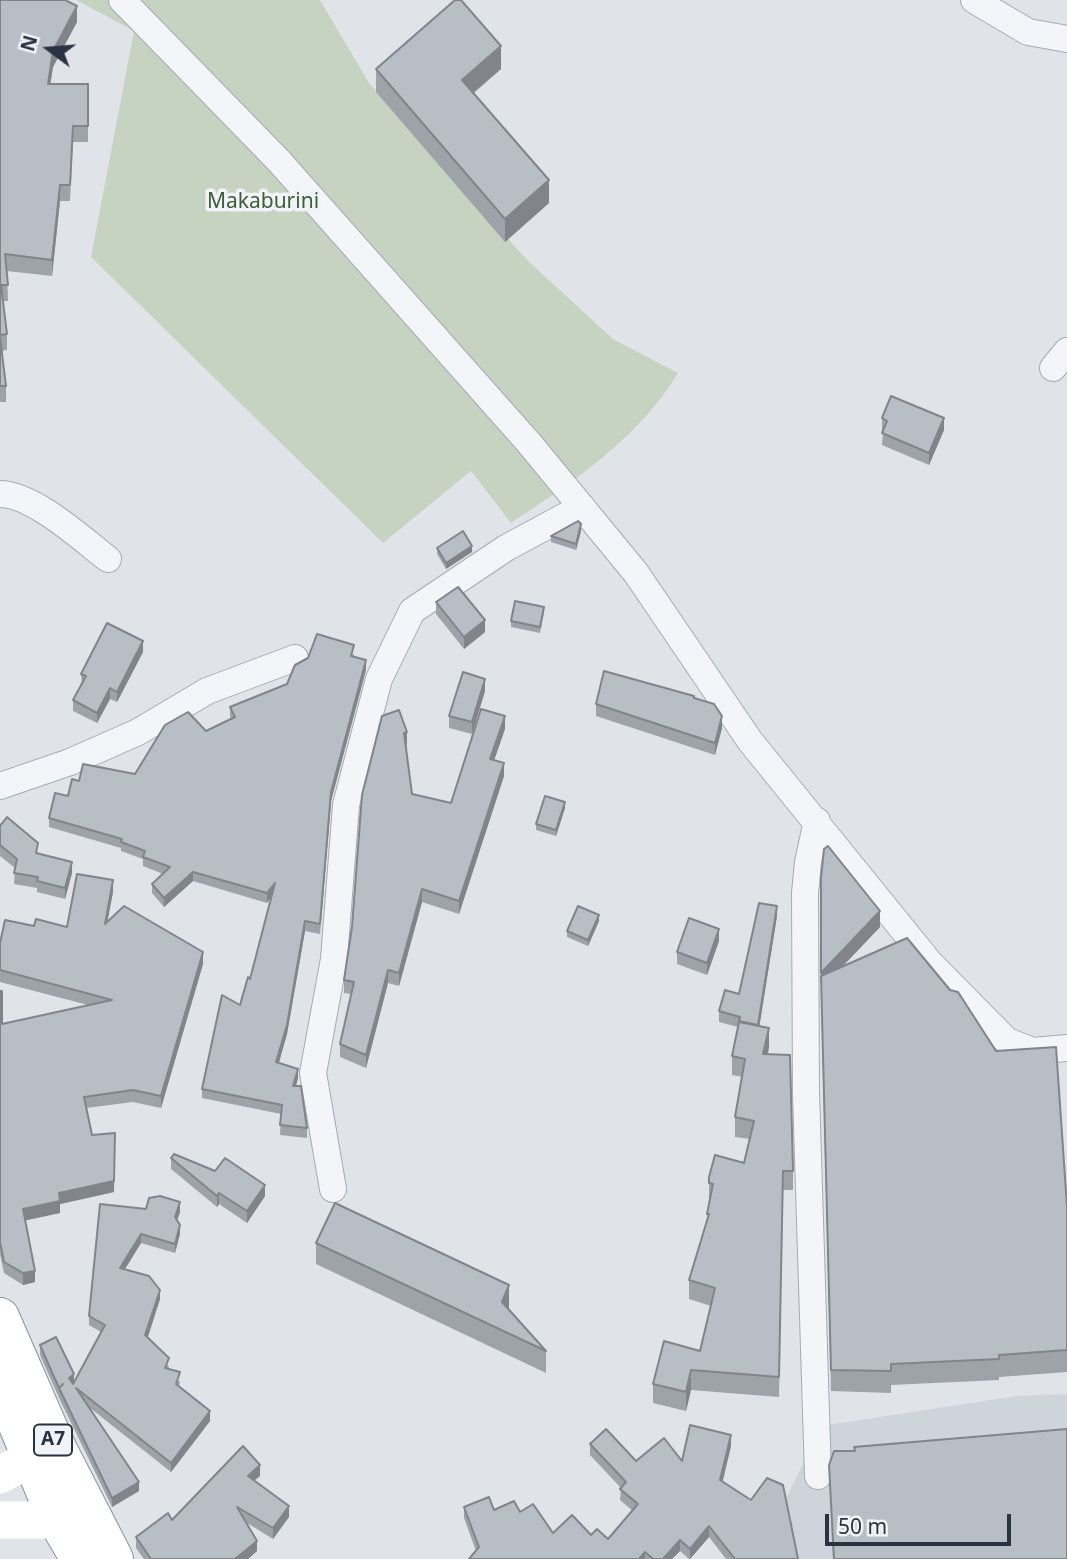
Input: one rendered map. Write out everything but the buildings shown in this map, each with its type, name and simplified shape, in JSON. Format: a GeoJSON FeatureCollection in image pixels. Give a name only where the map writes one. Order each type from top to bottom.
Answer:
{"type":"FeatureCollection","features":[{"type":"Feature","properties":{"kind":"highway","name":"A7"},"geometry":{"type":"LineString","coordinates":[[0,1317],[29,1461]]}},
{"type":"Feature","properties":{"kind":"highway","name":"A7"},"geometry":{"type":"LineString","coordinates":[[0,1382],[29,1461],[71,1514],[114,1559]]}},
{"type":"Feature","properties":{"kind":"highway","name":"A7"},"geometry":{"type":"LineString","coordinates":[[71,1514],[80,1559]]}},
{"type":"Feature","properties":{"kind":"main road"},"geometry":{"type":"LineString","coordinates":[[0,1520],[71,1514]]}},
{"type":"Feature","properties":{"kind":"street"},"geometry":{"type":"LineString","coordinates":[[122,0],[279,161],[582,507],[636,573],[750,741],[930,963],[1007,1041],[1033,1051],[1067,1048]]}},
{"type":"Feature","properties":{"kind":"street"},"geometry":{"type":"LineString","coordinates":[[974,0],[1028,32],[1067,39]]}},
{"type":"Feature","properties":{"kind":"street"},"geometry":{"type":"LineString","coordinates":[[0,494],[8,494],[48,514],[108,559]]}},
{"type":"Feature","properties":{"kind":"street"},"geometry":{"type":"LineString","coordinates":[[332,1189],[313,1073],[334,959],[346,806],[379,679],[412,611],[506,548],[582,507]]}},
{"type":"Feature","properties":{"kind":"street"},"geometry":{"type":"LineString","coordinates":[[0,786],[104,747],[138,732],[207,691],[295,658]]}},
{"type":"Feature","properties":{"kind":"street"},"geometry":{"type":"LineString","coordinates":[[817,821],[808,862],[806,920],[807,1093],[818,1476]]}},
{"type":"Feature","properties":{"kind":"shaded area"},"geometry":{"type":"Polygon","coordinates":[[[1067,1394],[1067,1559],[757,1559],[821,1426],[1017,1396],[1067,1394]]]}},
{"type":"Feature","properties":{"kind":"green space","name":"Makaburini"},"geometry":{"type":"Polygon","coordinates":[[[76,0],[320,0],[369,83],[527,260],[613,339],[678,373],[644,418],[603,457],[511,523],[471,471],[383,543],[91,257],[134,31],[76,0]]]}}]}
